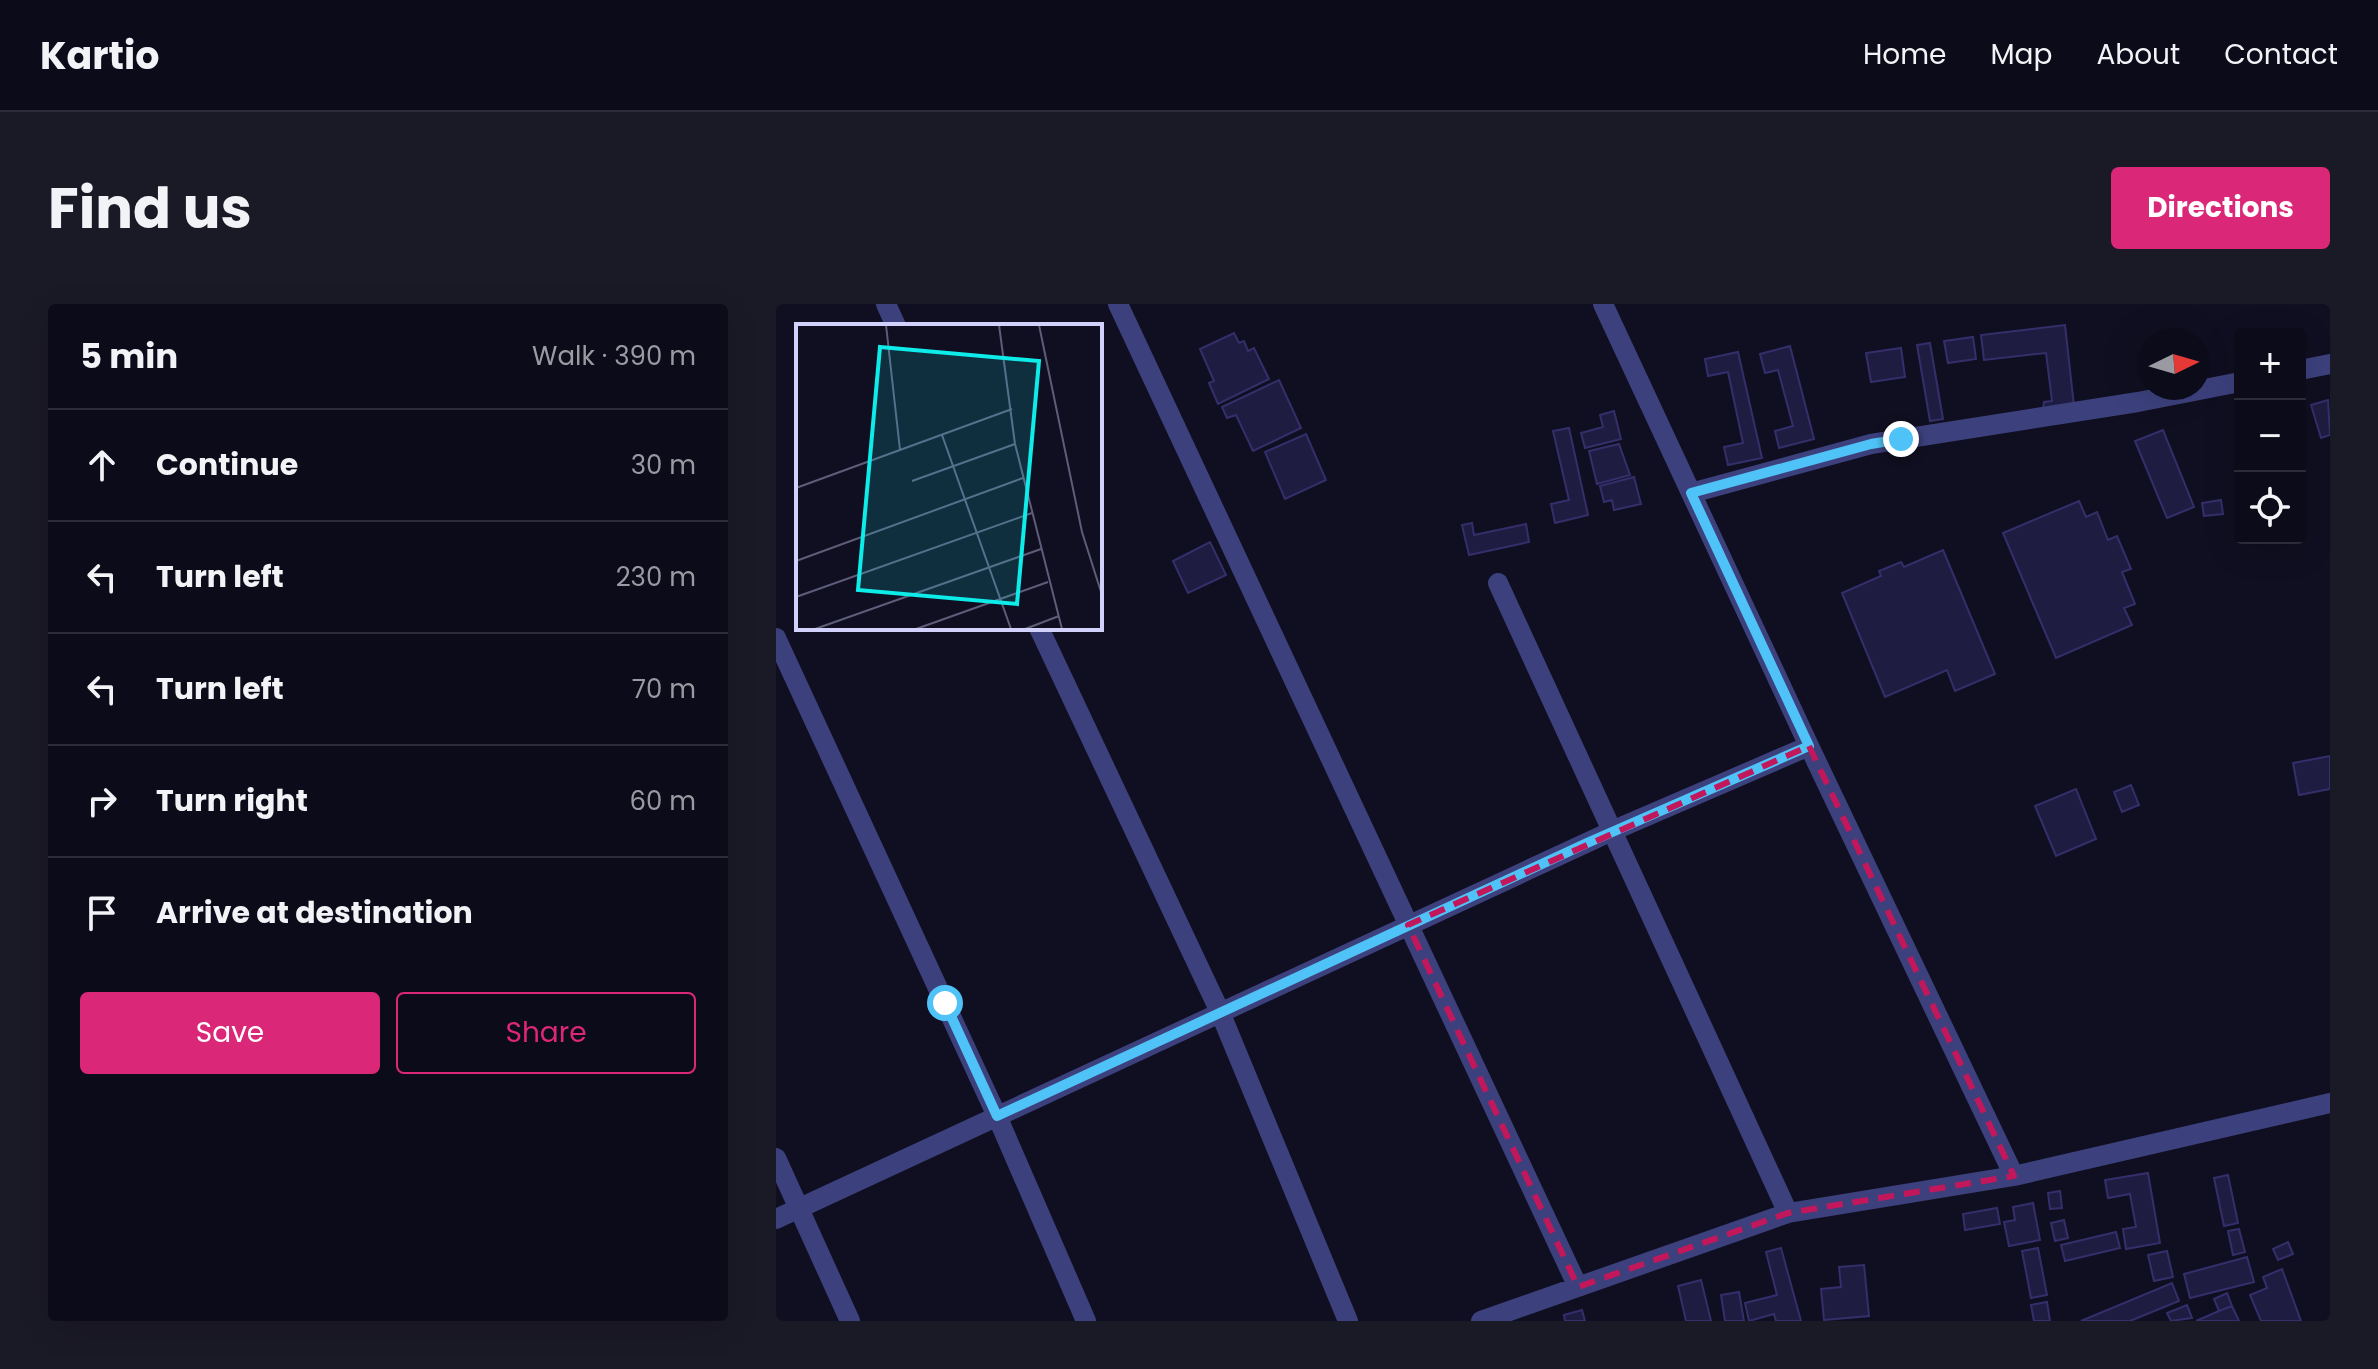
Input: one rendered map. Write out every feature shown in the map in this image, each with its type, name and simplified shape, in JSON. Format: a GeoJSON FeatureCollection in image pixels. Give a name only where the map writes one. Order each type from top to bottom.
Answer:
{"type":"FeatureCollection","features":[{"type":"Feature","properties":{"kind":"street"},"geometry":{"type":"LineString","coordinates":[[886,304],[895,324]]}},
{"type":"Feature","properties":{"kind":"street"},"geometry":{"type":"LineString","coordinates":[[1118,304],[1578,1287]]}},
{"type":"Feature","properties":{"kind":"street"},"geometry":{"type":"LineString","coordinates":[[1603,304],[2014,1176]]}},
{"type":"Feature","properties":{"kind":"street"},"geometry":{"type":"LineString","coordinates":[[2306,369],[2330,364]]}},
{"type":"Feature","properties":{"kind":"street"},"geometry":{"type":"LineString","coordinates":[[1691,493],[1871,444],[2138,402],[2234,383]]}},
{"type":"Feature","properties":{"kind":"street"},"geometry":{"type":"LineString","coordinates":[[1498,583],[1788,1213]]}},
{"type":"Feature","properties":{"kind":"street"},"geometry":{"type":"LineString","coordinates":[[1040,630],[1220,1012],[1348,1321]]}},
{"type":"Feature","properties":{"kind":"street"},"geometry":{"type":"LineString","coordinates":[[776,638],[997,1116],[1086,1321]]}},
{"type":"Feature","properties":{"kind":"street"},"geometry":{"type":"LineString","coordinates":[[776,1219],[1612,831],[1809,746]]}},
{"type":"Feature","properties":{"kind":"street"},"geometry":{"type":"LineString","coordinates":[[1481,1321],[1788,1213],[2014,1176],[2330,1103]]}},
{"type":"Feature","properties":{"kind":"street"},"geometry":{"type":"LineString","coordinates":[[776,1158],[850,1321]]}},
{"type":"Feature","properties":{"kind":"highlighted area"},"geometry":{"type":"Polygon","coordinates":[[[1809,746],[2014,1176],[1788,1213],[1578,1287],[1408,925],[1809,746]]]}},
{"type":"Feature","properties":{"kind":"building"},"geometry":{"type":"Polygon","coordinates":[[[2065,325],[2074,406],[2043,411],[2044,402],[2052,401],[2046,353],[1984,360],[1981,335],[2065,325]]]}},
{"type":"Feature","properties":{"kind":"building"},"geometry":{"type":"Polygon","coordinates":[[[1234,333],[1239,343],[1244,341],[1248,351],[1254,348],[1269,379],[1218,404],[1209,383],[1214,381],[1200,349],[1234,333]]]}},
{"type":"Feature","properties":{"kind":"building"},"geometry":{"type":"Polygon","coordinates":[[[1973,337],[1976,359],[1948,363],[1944,341],[1973,337]]]}},
{"type":"Feature","properties":{"kind":"building"},"geometry":{"type":"Polygon","coordinates":[[[1930,343],[1943,419],[1930,421],[1917,345],[1930,343]]]}},
{"type":"Feature","properties":{"kind":"building"},"geometry":{"type":"Polygon","coordinates":[[[1790,346],[1814,439],[1779,448],[1775,431],[1793,426],[1778,370],[1765,373],[1760,354],[1790,346]]]}},
{"type":"Feature","properties":{"kind":"building"},"geometry":{"type":"Polygon","coordinates":[[[1901,348],[1905,377],[1871,382],[1866,353],[1901,348]]]}},
{"type":"Feature","properties":{"kind":"building"},"geometry":{"type":"Polygon","coordinates":[[[1738,352],[1762,458],[1728,465],[1724,447],[1743,443],[1728,372],[1708,376],[1705,359],[1738,352]]]}},
{"type":"Feature","properties":{"kind":"building"},"geometry":{"type":"Polygon","coordinates":[[[1279,380],[1301,428],[1253,451],[1236,415],[1227,418],[1222,407],[1279,380]]]}},
{"type":"Feature","properties":{"kind":"building"},"geometry":{"type":"Polygon","coordinates":[[[2328,400],[2330,435],[2321,438],[2311,405],[2328,400]]]}},
{"type":"Feature","properties":{"kind":"building"},"geometry":{"type":"Polygon","coordinates":[[[1614,411],[1621,439],[1585,448],[1581,433],[1603,427],[1600,415],[1614,411]]]}},
{"type":"Feature","properties":{"kind":"building"},"geometry":{"type":"Polygon","coordinates":[[[1569,428],[1588,515],[1555,523],[1551,504],[1569,500],[1553,431],[1569,428]]]}},
{"type":"Feature","properties":{"kind":"building"},"geometry":{"type":"Polygon","coordinates":[[[2163,430],[2194,507],[2167,518],[2135,441],[2163,430]]]}},
{"type":"Feature","properties":{"kind":"building"},"geometry":{"type":"Polygon","coordinates":[[[1306,434],[1326,480],[1285,499],[1265,452],[1306,434]]]}},
{"type":"Feature","properties":{"kind":"building"},"geometry":{"type":"Polygon","coordinates":[[[1619,444],[1630,475],[1597,484],[1589,451],[1619,444]]]}},
{"type":"Feature","properties":{"kind":"building"},"geometry":{"type":"Polygon","coordinates":[[[1634,477],[1641,504],[1614,510],[1612,500],[1604,502],[1600,486],[1634,477]]]}},
{"type":"Feature","properties":{"kind":"building"},"geometry":{"type":"Polygon","coordinates":[[[2221,500],[2223,514],[2204,516],[2202,503],[2221,500]]]}},
{"type":"Feature","properties":{"kind":"building"},"geometry":{"type":"Polygon","coordinates":[[[2079,501],[2086,517],[2097,512],[2108,540],[2117,536],[2131,569],[2122,572],[2135,604],[2124,608],[2132,625],[2056,658],[2003,533],[2079,501]]]}},
{"type":"Feature","properties":{"kind":"building"},"geometry":{"type":"Polygon","coordinates":[[[1472,523],[1474,535],[1526,524],[1529,542],[1469,555],[1462,525],[1472,523]]]}},
{"type":"Feature","properties":{"kind":"building"},"geometry":{"type":"Polygon","coordinates":[[[1210,542],[1226,575],[1188,593],[1173,561],[1210,542]]]}},
{"type":"Feature","properties":{"kind":"building"},"geometry":{"type":"Polygon","coordinates":[[[1943,550],[1995,674],[1955,691],[1947,670],[1885,697],[1842,593],[1881,576],[1879,571],[1901,562],[1904,567],[1943,550]]]}},
{"type":"Feature","properties":{"kind":"building"},"geometry":{"type":"Polygon","coordinates":[[[2330,756],[2330,789],[2299,795],[2293,763],[2330,756]]]}},
{"type":"Feature","properties":{"kind":"building"},"geometry":{"type":"Polygon","coordinates":[[[2131,785],[2139,805],[2122,812],[2114,792],[2131,785]]]}},
{"type":"Feature","properties":{"kind":"building"},"geometry":{"type":"Polygon","coordinates":[[[2076,789],[2096,839],[2056,856],[2035,806],[2076,789]]]}},
{"type":"Feature","properties":{"kind":"building"},"geometry":{"type":"Polygon","coordinates":[[[2148,1173],[2160,1243],[2126,1249],[2123,1229],[2136,1227],[2130,1194],[2108,1198],[2105,1180],[2148,1173]]]}},
{"type":"Feature","properties":{"kind":"building"},"geometry":{"type":"Polygon","coordinates":[[[2228,1175],[2238,1223],[2224,1226],[2214,1178],[2228,1175]]]}},
{"type":"Feature","properties":{"kind":"building"},"geometry":{"type":"Polygon","coordinates":[[[2060,1191],[2062,1208],[2050,1209],[2048,1193],[2060,1191]]]}},
{"type":"Feature","properties":{"kind":"building"},"geometry":{"type":"Polygon","coordinates":[[[2033,1203],[2040,1240],[2009,1246],[2004,1222],[2015,1220],[2013,1207],[2033,1203]]]}},
{"type":"Feature","properties":{"kind":"building"},"geometry":{"type":"Polygon","coordinates":[[[1997,1208],[2000,1224],[1965,1230],[1963,1214],[1997,1208]]]}},
{"type":"Feature","properties":{"kind":"building"},"geometry":{"type":"Polygon","coordinates":[[[2064,1220],[2068,1238],[2055,1241],[2051,1223],[2064,1220]]]}},
{"type":"Feature","properties":{"kind":"building"},"geometry":{"type":"Polygon","coordinates":[[[2239,1229],[2245,1252],[2233,1255],[2228,1231],[2239,1229]]]}},
{"type":"Feature","properties":{"kind":"building"},"geometry":{"type":"Polygon","coordinates":[[[2116,1232],[2120,1248],[2065,1261],[2061,1245],[2116,1232]]]}},
{"type":"Feature","properties":{"kind":"building"},"geometry":{"type":"Polygon","coordinates":[[[2288,1242],[2293,1254],[2278,1260],[2273,1249],[2288,1242]]]}},
{"type":"Feature","properties":{"kind":"building"},"geometry":{"type":"Polygon","coordinates":[[[1781,1248],[1801,1321],[1776,1321],[1774,1314],[1749,1321],[1745,1303],[1777,1295],[1766,1252],[1781,1248]]]}},
{"type":"Feature","properties":{"kind":"building"},"geometry":{"type":"Polygon","coordinates":[[[2038,1248],[2047,1295],[2031,1298],[2022,1251],[2038,1248]]]}},
{"type":"Feature","properties":{"kind":"building"},"geometry":{"type":"Polygon","coordinates":[[[2167,1251],[2173,1277],[2154,1281],[2148,1255],[2167,1251]]]}},
{"type":"Feature","properties":{"kind":"building"},"geometry":{"type":"Polygon","coordinates":[[[2247,1257],[2254,1282],[2190,1298],[2184,1274],[2247,1257]]]}},
{"type":"Feature","properties":{"kind":"building"},"geometry":{"type":"Polygon","coordinates":[[[1864,1265],[1869,1316],[1824,1320],[1821,1289],[1841,1287],[1839,1267],[1864,1265]]]}},
{"type":"Feature","properties":{"kind":"building"},"geometry":{"type":"Polygon","coordinates":[[[2282,1269],[2301,1321],[2261,1321],[2250,1295],[2267,1288],[2263,1277],[2282,1269]]]}},
{"type":"Feature","properties":{"kind":"building"},"geometry":{"type":"Polygon","coordinates":[[[1701,1280],[1711,1321],[1686,1321],[1678,1286],[1701,1280]]]}},
{"type":"Feature","properties":{"kind":"building"},"geometry":{"type":"Polygon","coordinates":[[[2172,1283],[2179,1301],[2130,1321],[2081,1321],[2172,1283]]]}},
{"type":"Feature","properties":{"kind":"building"},"geometry":{"type":"Polygon","coordinates":[[[1739,1292],[1744,1321],[1725,1321],[1721,1295],[1739,1292]]]}},
{"type":"Feature","properties":{"kind":"building"},"geometry":{"type":"Polygon","coordinates":[[[2227,1293],[2232,1306],[2219,1311],[2214,1299],[2227,1293]]]}},
{"type":"Feature","properties":{"kind":"building"},"geometry":{"type":"Polygon","coordinates":[[[2047,1302],[2050,1321],[2034,1321],[2031,1305],[2047,1302]]]}},
{"type":"Feature","properties":{"kind":"building"},"geometry":{"type":"Polygon","coordinates":[[[2187,1305],[2192,1318],[2171,1321],[2167,1313],[2187,1305]]]}},
{"type":"Feature","properties":{"kind":"building"},"geometry":{"type":"Polygon","coordinates":[[[2232,1306],[2239,1321],[2196,1321],[2219,1311],[2232,1306]]]}},
{"type":"Feature","properties":{"kind":"building"},"geometry":{"type":"Polygon","coordinates":[[[1582,1310],[1585,1321],[1565,1321],[1564,1315],[1582,1310]]]}},
{"type":"Feature","properties":{"kind":"route"},"geometry":{"type":"LineString","coordinates":[[945,1003],[997,1116],[1587,843],[1809,746],[1691,493],[1871,444],[1901,439]]}}]}
